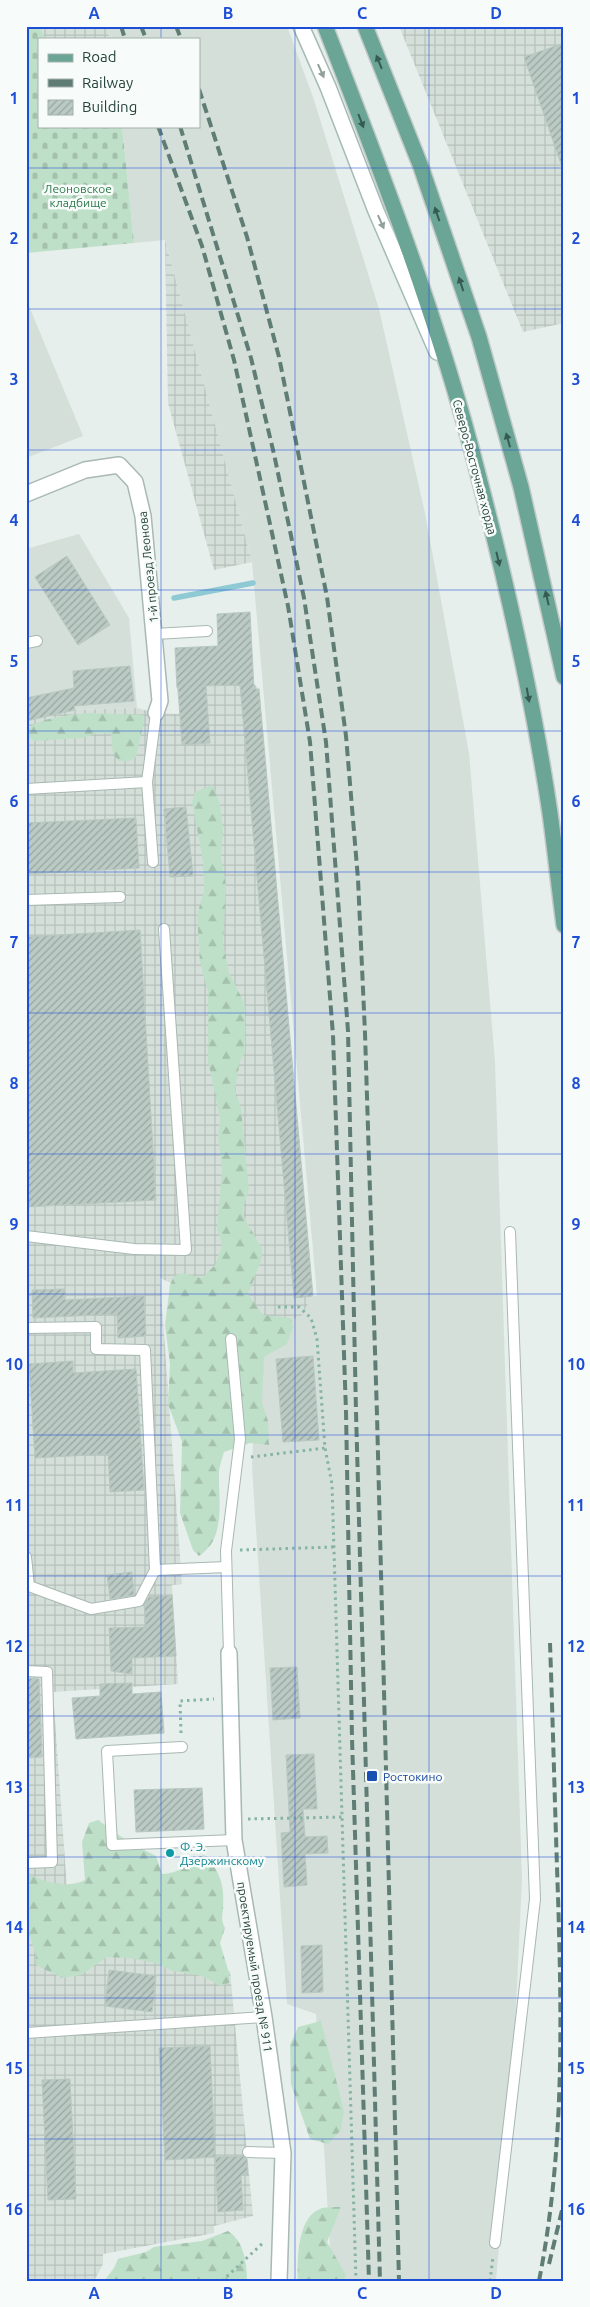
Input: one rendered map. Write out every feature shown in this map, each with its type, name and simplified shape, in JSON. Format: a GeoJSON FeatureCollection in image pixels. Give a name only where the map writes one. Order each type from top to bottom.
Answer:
{"type":"FeatureCollection","features":[{"type":"Feature","properties":{"kind":"main road","name":"Северо-Восточная хорда"},"geometry":{"type":"LineString","coordinates":[[325,26],[388,190],[432,318],[478,473],[519,647],[550,811],[564,924]]}},
{"type":"Feature","properties":{"kind":"main road"},"geometry":{"type":"LineString","coordinates":[[365,26],[421,167],[479,337],[521,487],[561,652],[564,677]]}},
{"type":"Feature","properties":{"kind":"street"},"geometry":{"type":"LineString","coordinates":[[301,26],[328,87],[376,211],[460,410]]}},
{"type":"Feature","properties":{"kind":"street","name":"1-й проезд Леонова"},"geometry":{"type":"LineString","coordinates":[[26,494],[85,470],[119,465],[135,482],[143,516],[155,634],[160,701],[156,713]]}},
{"type":"Feature","properties":{"kind":"street","name":"проектируемый проезд № 911"},"geometry":{"type":"LineString","coordinates":[[229,1653],[234,1840],[264,2017],[282,2153],[279,2281]]}},
{"type":"Feature","properties":{"kind":"lane"},"geometry":{"type":"LineString","coordinates":[[155,634],[207,631]]}},
{"type":"Feature","properties":{"kind":"lane"},"geometry":{"type":"LineString","coordinates":[[26,643],[37,641]]}},
{"type":"Feature","properties":{"kind":"lane"},"geometry":{"type":"LineString","coordinates":[[153,862],[147,782],[156,713]]}},
{"type":"Feature","properties":{"kind":"lane"},"geometry":{"type":"LineString","coordinates":[[26,789],[147,782]]}},
{"type":"Feature","properties":{"kind":"lane"},"geometry":{"type":"LineString","coordinates":[[26,900],[120,898]]}},
{"type":"Feature","properties":{"kind":"lane"},"geometry":{"type":"LineString","coordinates":[[26,1236],[134,1249],[186,1250],[164,929]]}},
{"type":"Feature","properties":{"kind":"lane"},"geometry":{"type":"LineString","coordinates":[[495,2244],[535,1900],[510,1232]]}},
{"type":"Feature","properties":{"kind":"lane"},"geometry":{"type":"LineString","coordinates":[[26,1328],[96,1327],[96,1349],[145,1350],[155,1570],[139,1601],[91,1609],[29,1586],[26,1557]]}},
{"type":"Feature","properties":{"kind":"lane"},"geometry":{"type":"LineString","coordinates":[[229,1653],[226,1551],[240,1439],[230,1339]]}},
{"type":"Feature","properties":{"kind":"lane"},"geometry":{"type":"LineString","coordinates":[[155,1570],[226,1567]]}},
{"type":"Feature","properties":{"kind":"lane"},"geometry":{"type":"LineString","coordinates":[[26,1671],[47,1672],[52,1862],[26,1862]]}},
{"type":"Feature","properties":{"kind":"lane"},"geometry":{"type":"LineString","coordinates":[[182,1747],[107,1751],[112,1845],[234,1840]]}},
{"type":"Feature","properties":{"kind":"lane"},"geometry":{"type":"LineString","coordinates":[[26,2034],[264,2017]]}},
{"type":"Feature","properties":{"kind":"lane"},"geometry":{"type":"LineString","coordinates":[[248,2152],[282,2153]]}},
{"type":"Feature","properties":{"kind":"path"},"geometry":{"type":"LineString","coordinates":[[278,1307],[299,1307],[311,1318],[317,1338],[324,1448],[332,1484],[356,2281]]}},
{"type":"Feature","properties":{"kind":"path"},"geometry":{"type":"LineString","coordinates":[[237,1459],[324,1448]]}},
{"type":"Feature","properties":{"kind":"path"},"geometry":{"type":"LineString","coordinates":[[258,1550],[334,1547]]}},
{"type":"Feature","properties":{"kind":"path"},"geometry":{"type":"LineString","coordinates":[[182,1747],[180,1701],[198,1700]]}},
{"type":"Feature","properties":{"kind":"path"},"geometry":{"type":"LineString","coordinates":[[233,1819],[343,1817]]}},
{"type":"Feature","properties":{"kind":"path"},"geometry":{"type":"LineString","coordinates":[[222,2281],[280,2226]]}},
{"type":"Feature","properties":{"kind":"path"},"geometry":{"type":"LineString","coordinates":[[490,2281],[495,2244]]}},
{"type":"Feature","properties":{"kind":"shaded area"},"geometry":{"type":"Polygon","coordinates":[[[40,26],[106,26],[110,38],[45,38],[40,26]]]}},
{"type":"Feature","properties":{"kind":"shaded area"},"geometry":{"type":"Polygon","coordinates":[[[106,26],[287,26],[314,100],[379,309],[425,513],[469,753],[495,1062],[522,1879],[512,2091],[496,2281],[332,2281],[316,2014],[287,2004],[252,1467],[258,1323],[317,1295],[252,562],[165,240],[134,243],[122,128],[200,128],[200,38],[110,38],[106,26]]]}},
{"type":"Feature","properties":{"kind":"shaded area"},"geometry":{"type":"Polygon","coordinates":[[[399,26],[564,26],[564,323],[523,332],[399,26]]]}},
{"type":"Feature","properties":{"kind":"shaded area"},"geometry":{"type":"Polygon","coordinates":[[[165,240],[252,562],[214,570],[168,403],[165,240]]]}},
{"type":"Feature","properties":{"kind":"shaded area"},"geometry":{"type":"Polygon","coordinates":[[[26,299],[83,436],[26,458],[26,299]]]}},
{"type":"Feature","properties":{"kind":"shaded area"},"geometry":{"type":"Polygon","coordinates":[[[79,534],[129,618],[137,708],[75,710],[26,721],[26,549],[79,534]]]}},
{"type":"Feature","properties":{"kind":"shaded area"},"geometry":{"type":"Polygon","coordinates":[[[254,684],[259,689],[313,1296],[300,1318],[258,1323],[160,1278],[182,1584],[172,1585],[178,1684],[53,1692],[67,1889],[217,1972],[230,1971],[253,2216],[214,2226],[214,2233],[103,2254],[103,2264],[94,2281],[26,2281],[26,721],[75,710],[137,708],[156,713],[180,714],[177,688],[254,684]]]}},
{"type":"Feature","properties":{"kind":"green space","name":"Леоновское кладбище"},"geometry":{"type":"Polygon","coordinates":[[[26,26],[40,26],[45,38],[38,38],[38,128],[122,128],[134,243],[26,253],[26,26]]]}},
{"type":"Feature","properties":{"kind":"green space"},"geometry":{"type":"Polygon","coordinates":[[[92,713],[143,715],[144,721],[136,757],[129,761],[119,761],[113,754],[111,734],[100,733],[81,738],[34,741],[26,735],[28,729],[43,721],[92,713]]]}},
{"type":"Feature","properties":{"kind":"green space"},"geometry":{"type":"Polygon","coordinates":[[[212,785],[220,803],[223,830],[221,858],[226,885],[223,944],[229,972],[245,1005],[245,1053],[240,1061],[235,1090],[241,1108],[249,1189],[243,1208],[244,1217],[262,1249],[262,1258],[248,1294],[263,1315],[291,1318],[293,1327],[287,1344],[264,1357],[262,1403],[268,1421],[269,1445],[250,1443],[224,1452],[219,1471],[220,1505],[217,1529],[214,1539],[208,1548],[199,1556],[193,1550],[180,1513],[182,1442],[168,1404],[170,1364],[165,1325],[170,1285],[174,1276],[183,1273],[202,1278],[215,1265],[222,1246],[217,1227],[222,1169],[218,1137],[220,1118],[208,1061],[208,992],[200,962],[197,915],[204,891],[203,861],[192,802],[195,792],[212,785]]]}},
{"type":"Feature","properties":{"kind":"green space"},"geometry":{"type":"Polygon","coordinates":[[[98,1820],[130,1843],[156,1856],[162,1874],[181,1869],[192,1860],[204,1855],[214,1867],[218,1873],[223,1893],[222,1918],[225,1928],[220,1943],[229,1973],[229,1983],[221,1986],[202,1976],[173,1971],[156,1963],[127,1958],[107,1957],[81,1975],[62,1978],[36,1965],[36,1956],[28,1930],[26,1873],[40,1879],[63,1884],[78,1883],[85,1880],[82,1842],[89,1823],[98,1820]]]}},
{"type":"Feature","properties":{"kind":"green space"},"geometry":{"type":"Polygon","coordinates":[[[321,2021],[344,2111],[341,2130],[328,2144],[310,2139],[291,2084],[290,2045],[298,2027],[321,2021]]]}},
{"type":"Feature","properties":{"kind":"green space"},"geometry":{"type":"Polygon","coordinates":[[[341,2207],[327,2242],[346,2275],[344,2281],[298,2281],[300,2239],[308,2220],[322,2208],[341,2207]]]}},
{"type":"Feature","properties":{"kind":"green space"},"geometry":{"type":"Polygon","coordinates":[[[228,2231],[238,2240],[241,2246],[245,2260],[247,2281],[104,2281],[118,2259],[146,2252],[154,2247],[202,2241],[228,2231]]]}},
{"type":"Feature","properties":{"kind":"building"},"geometry":{"type":"Polygon","coordinates":[[[564,43],[564,164],[561,164],[524,57],[564,43]]]}},
{"type":"Feature","properties":{"kind":"building"},"geometry":{"type":"Polygon","coordinates":[[[67,556],[110,625],[78,645],[35,577],[67,556]]]}},
{"type":"Feature","properties":{"kind":"building"},"geometry":{"type":"Polygon","coordinates":[[[250,612],[254,689],[259,689],[313,1296],[294,1298],[240,685],[206,686],[210,743],[182,745],[177,688],[175,648],[218,646],[217,614],[250,612]]]}},
{"type":"Feature","properties":{"kind":"building"},"geometry":{"type":"Polygon","coordinates":[[[130,666],[134,701],[74,706],[75,710],[26,721],[26,698],[74,688],[73,671],[130,666]]]}},
{"type":"Feature","properties":{"kind":"building"},"geometry":{"type":"Polygon","coordinates":[[[186,807],[193,876],[170,877],[164,809],[186,807]]]}},
{"type":"Feature","properties":{"kind":"building"},"geometry":{"type":"Polygon","coordinates":[[[136,818],[139,868],[26,874],[26,823],[136,818]]]}},
{"type":"Feature","properties":{"kind":"building"},"geometry":{"type":"Polygon","coordinates":[[[140,930],[156,1200],[26,1207],[26,937],[140,930]]]}},
{"type":"Feature","properties":{"kind":"building"},"geometry":{"type":"Polygon","coordinates":[[[65,1289],[65,1300],[144,1296],[146,1336],[118,1338],[117,1314],[33,1318],[32,1290],[65,1289]]]}},
{"type":"Feature","properties":{"kind":"building"},"geometry":{"type":"Polygon","coordinates":[[[313,1356],[319,1440],[283,1442],[276,1359],[313,1356]]]}},
{"type":"Feature","properties":{"kind":"building"},"geometry":{"type":"Polygon","coordinates":[[[73,1361],[73,1373],[136,1369],[144,1490],[110,1492],[108,1454],[35,1458],[29,1364],[73,1361]]]}},
{"type":"Feature","properties":{"kind":"building"},"geometry":{"type":"Polygon","coordinates":[[[132,1572],[134,1595],[110,1599],[107,1575],[132,1572]]]}},
{"type":"Feature","properties":{"kind":"building"},"geometry":{"type":"Polygon","coordinates":[[[172,1595],[176,1656],[132,1658],[132,1674],[111,1671],[109,1628],[146,1627],[144,1605],[149,1597],[172,1595]]]}},
{"type":"Feature","properties":{"kind":"building"},"geometry":{"type":"Polygon","coordinates":[[[297,1667],[300,1718],[273,1720],[270,1668],[297,1667]]]}},
{"type":"Feature","properties":{"kind":"building"},"geometry":{"type":"Polygon","coordinates":[[[26,1678],[39,1679],[42,1757],[26,1758],[26,1678]]]}},
{"type":"Feature","properties":{"kind":"building"},"geometry":{"type":"Polygon","coordinates":[[[132,1683],[132,1694],[161,1692],[164,1733],[76,1739],[72,1698],[100,1696],[100,1684],[132,1683]]]}},
{"type":"Feature","properties":{"kind":"building"},"geometry":{"type":"Polygon","coordinates":[[[314,1754],[317,1809],[303,1809],[305,1837],[327,1836],[328,1853],[305,1854],[307,1885],[284,1887],[281,1833],[290,1832],[286,1755],[314,1754]]]}},
{"type":"Feature","properties":{"kind":"building"},"geometry":{"type":"Polygon","coordinates":[[[202,1788],[204,1829],[136,1832],[134,1790],[202,1788]]]}},
{"type":"Feature","properties":{"kind":"building"},"geometry":{"type":"Polygon","coordinates":[[[322,1945],[323,1992],[302,1993],[301,1946],[322,1945]]]}},
{"type":"Feature","properties":{"kind":"building"},"geometry":{"type":"Polygon","coordinates":[[[109,1970],[156,1976],[152,2012],[105,2006],[109,1970]]]}},
{"type":"Feature","properties":{"kind":"building"},"geometry":{"type":"Polygon","coordinates":[[[210,2046],[215,2157],[165,2160],[159,2048],[210,2046]]]}},
{"type":"Feature","properties":{"kind":"building"},"geometry":{"type":"Polygon","coordinates":[[[70,2079],[76,2199],[48,2200],[42,2080],[70,2079]]]}},
{"type":"Feature","properties":{"kind":"building"},"geometry":{"type":"Polygon","coordinates":[[[243,2156],[247,2159],[248,2175],[241,2175],[243,2210],[218,2212],[215,2157],[243,2156]]]}},
{"type":"Feature","properties":{"kind":"waterway"},"geometry":{"type":"LineString","coordinates":[[174,598],[253,583]]}},
{"type":"Feature","properties":{"kind":"railway"},"geometry":{"type":"LineString","coordinates":[[121,26],[125,38]]}},
{"type":"Feature","properties":{"kind":"railway"},"geometry":{"type":"LineString","coordinates":[[141,26],[146,38]]}},
{"type":"Feature","properties":{"kind":"railway"},"geometry":{"type":"LineString","coordinates":[[176,26],[181,38]]}},
{"type":"Feature","properties":{"kind":"railway"},"geometry":{"type":"LineString","coordinates":[[200,92],[247,237],[279,357],[327,597],[346,736],[358,879],[365,1033],[377,1415],[399,2281]]}},
{"type":"Feature","properties":{"kind":"railway"},"geometry":{"type":"LineString","coordinates":[[159,128],[202,246],[234,360],[288,606],[310,742],[333,1035],[346,1412],[352,1738],[369,2281]]}},
{"type":"Feature","properties":{"kind":"railway"},"geometry":{"type":"LineString","coordinates":[[181,128],[251,358],[274,454],[304,598],[326,742],[348,1031],[356,1412],[380,2281]]}},
{"type":"Feature","properties":{"kind":"railway"},"geometry":{"type":"LineString","coordinates":[[539,2281],[553,2185],[557,2137],[560,2041],[550,1643]]}},
{"type":"Feature","properties":{"kind":"railway"},"geometry":{"type":"LineString","coordinates":[[549,2264],[564,2202]]}},
{"type":"Feature","properties":{"kind":"place","name":"Ростокино"},"geometry":{"type":"Point","coordinates":[372,1776]}},
{"type":"Feature","properties":{"kind":"place","name":"Ф. Э. Дзержинскому"},"geometry":{"type":"Point","coordinates":[170,1853]}}]}
